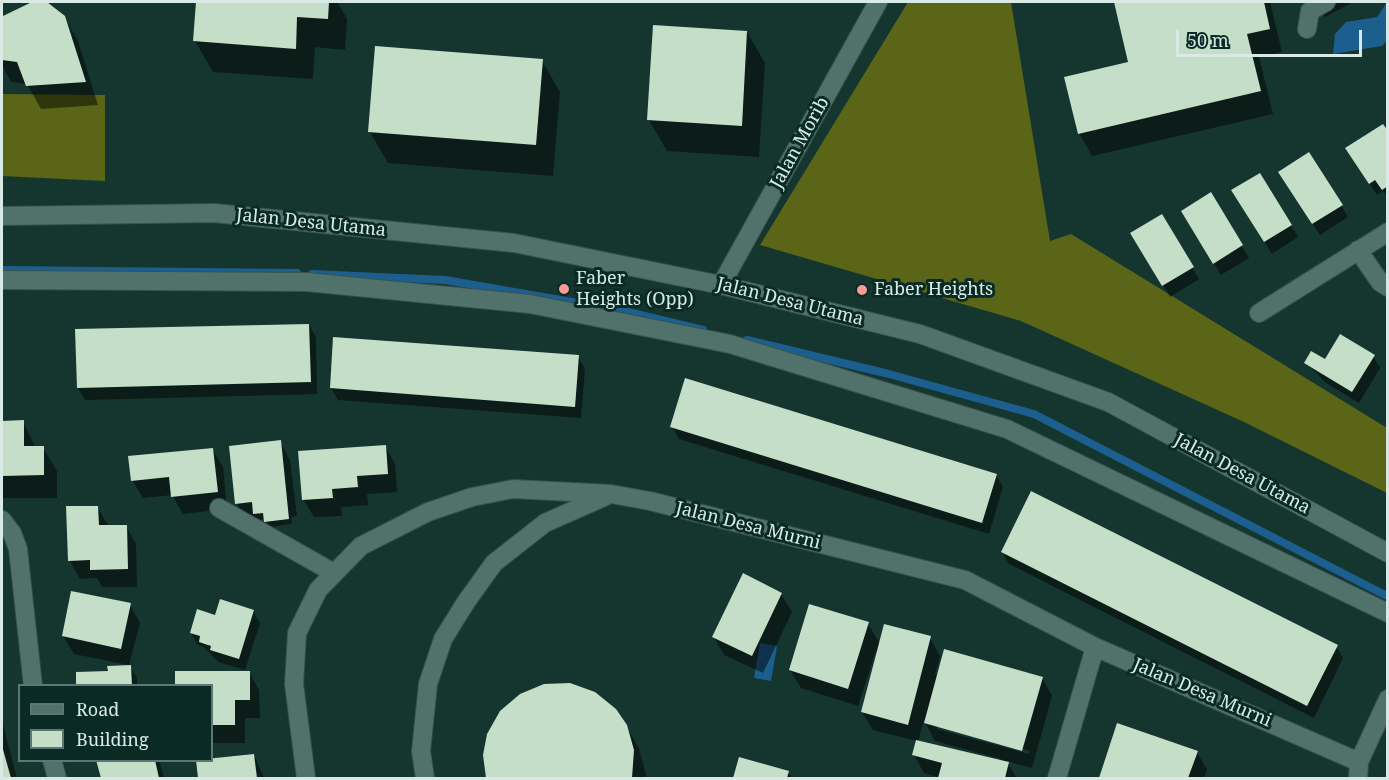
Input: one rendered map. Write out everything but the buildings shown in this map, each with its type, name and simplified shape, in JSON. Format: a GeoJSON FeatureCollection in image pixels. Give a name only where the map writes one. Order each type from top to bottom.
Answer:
{"type":"FeatureCollection","features":[{"type":"Feature","properties":{"kind":"street","name":"Jalan Morib"},"geometry":{"type":"LineString","coordinates":[[721,285],[879,2]]}},
{"type":"Feature","properties":{"kind":"street"},"geometry":{"type":"LineString","coordinates":[[1307,29],[1310,11],[1326,2]]}},
{"type":"Feature","properties":{"kind":"street","name":"Jalan Desa Utama"},"geometry":{"type":"LineString","coordinates":[[2,216],[214,213],[514,243],[721,285],[920,334],[1108,402],[1388,554]]}},
{"type":"Feature","properties":{"kind":"street"},"geometry":{"type":"LineString","coordinates":[[1259,312],[1388,232]]}},
{"type":"Feature","properties":{"kind":"street"},"geometry":{"type":"LineString","coordinates":[[1358,250],[1380,282],[1388,286]]}},
{"type":"Feature","properties":{"kind":"street"},"geometry":{"type":"LineString","coordinates":[[2,280],[307,282],[530,304],[730,344],[1007,429],[1388,613]]}},
{"type":"Feature","properties":{"kind":"street","name":"Jalan Desa Murni"},"geometry":{"type":"LineString","coordinates":[[306,778],[294,684],[297,633],[318,591],[361,546],[428,512],[472,497],[513,489],[611,494],[661,504],[965,580],[1095,647],[1359,770]]}},
{"type":"Feature","properties":{"kind":"street"},"geometry":{"type":"LineString","coordinates":[[425,778],[421,751],[428,684],[443,639],[466,602],[494,563],[545,523],[611,494]]}},
{"type":"Feature","properties":{"kind":"street"},"geometry":{"type":"LineString","coordinates":[[219,508],[334,573]]}},
{"type":"Feature","properties":{"kind":"street"},"geometry":{"type":"LineString","coordinates":[[2,520],[12,533],[18,549],[33,684]]}},
{"type":"Feature","properties":{"kind":"street"},"geometry":{"type":"LineString","coordinates":[[1057,778],[1095,647]]}},
{"type":"Feature","properties":{"kind":"street"},"geometry":{"type":"LineString","coordinates":[[1359,770],[1388,699]]}},
{"type":"Feature","properties":{"kind":"street"},"geometry":{"type":"LineString","coordinates":[[53,762],[57,778]]}},
{"type":"Feature","properties":{"kind":"green space"},"geometry":{"type":"Polygon","coordinates":[[[908,2],[1011,2],[1050,241],[1071,234],[1387,428],[1387,493],[1244,422],[1021,321],[760,245],[908,2]]]}},
{"type":"Feature","properties":{"kind":"green space"},"geometry":{"type":"Polygon","coordinates":[[[2,94],[105,95],[105,181],[2,176],[2,94]]]}},
{"type":"Feature","properties":{"kind":"water"},"geometry":{"type":"Polygon","coordinates":[[[1387,2],[1387,41],[1382,46],[1333,54],[1335,34],[1346,22],[1377,17],[1387,2]]]}},
{"type":"Feature","properties":{"kind":"water"},"geometry":{"type":"Polygon","coordinates":[[[760,643],[777,646],[771,681],[754,678],[760,643]]]}},
{"type":"Feature","properties":{"kind":"waterway"},"geometry":{"type":"LineString","coordinates":[[2,270],[297,273]]}},
{"type":"Feature","properties":{"kind":"waterway"},"geometry":{"type":"LineString","coordinates":[[312,274],[445,280],[624,311],[703,330]]}},
{"type":"Feature","properties":{"kind":"waterway"},"geometry":{"type":"LineString","coordinates":[[747,340],[889,374],[1034,414],[1385,595]]}},
{"type":"Feature","properties":{"kind":"place","name":"Faber Heights (Opp)"},"geometry":{"type":"Point","coordinates":[564,289]}},
{"type":"Feature","properties":{"kind":"place","name":"Faber Heights"},"geometry":{"type":"Point","coordinates":[862,290]}}]}
